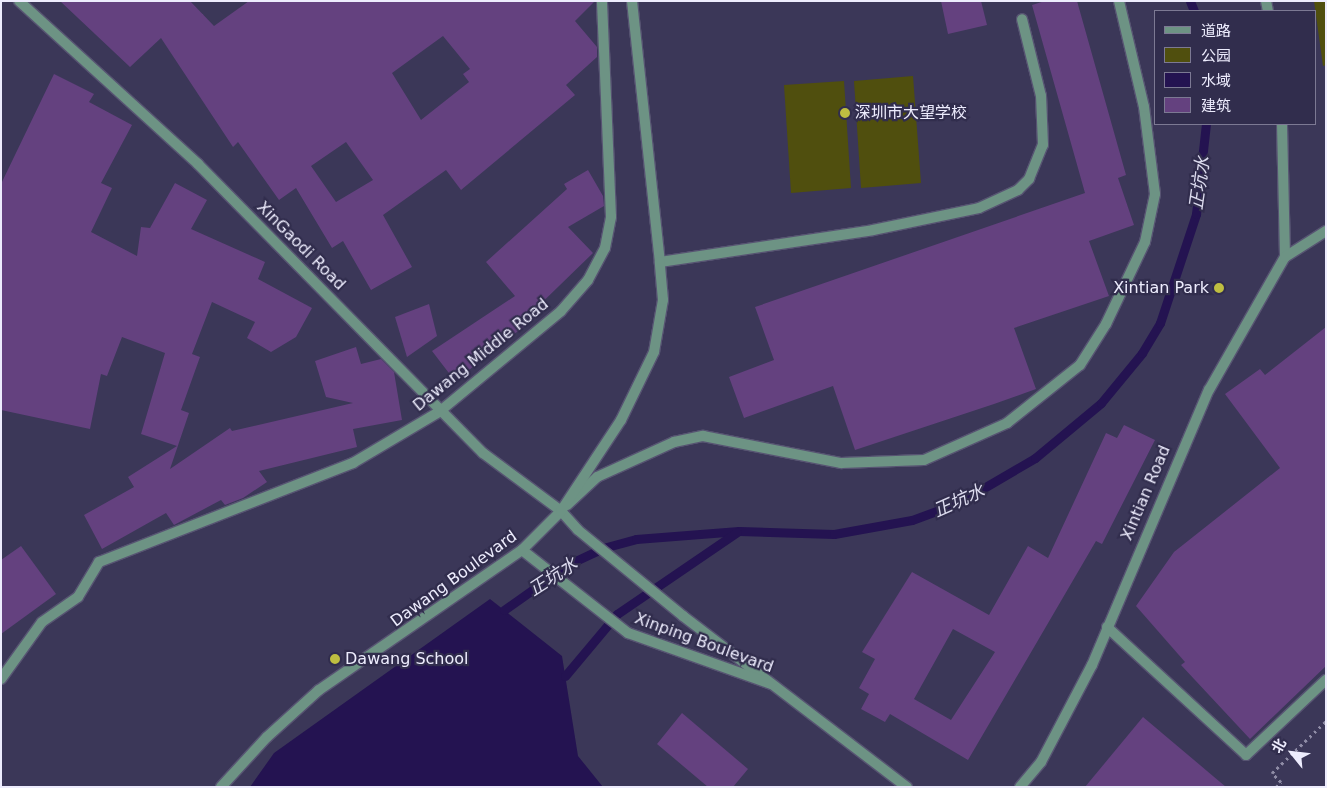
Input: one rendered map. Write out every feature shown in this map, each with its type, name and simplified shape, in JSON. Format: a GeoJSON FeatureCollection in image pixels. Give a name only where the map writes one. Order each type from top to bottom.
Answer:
{"type":"FeatureCollection","features":[{"type":"Feature","properties":{"kind":"street","name":"XinGaodi Road"},"geometry":{"type":"LineString","coordinates":[[19,1],[232,198],[439,412],[484,453],[561,511]]}},
{"type":"Feature","properties":{"kind":"street","name":"Dawang Middle Road"},"geometry":{"type":"LineString","coordinates":[[1,678],[42,622],[78,598],[99,562],[352,463],[439,412],[561,311],[588,280],[605,248],[611,217],[602,1]]}},
{"type":"Feature","properties":{"kind":"street","name":"Dawang Boulevard"},"geometry":{"type":"LineString","coordinates":[[221,787],[266,737],[319,690],[522,550],[561,511],[620,420],[654,352],[664,300],[632,1]]}},
{"type":"Feature","properties":{"kind":"street"},"geometry":{"type":"LineString","coordinates":[[561,511],[597,477],[674,442],[703,436],[841,462],[924,460],[1007,423],[1080,365],[1142,251],[1155,194],[1144,107],[1119,1]]}},
{"type":"Feature","properties":{"kind":"street"},"geometry":{"type":"LineString","coordinates":[[660,262],[874,230],[979,208],[1018,190],[1029,179],[1043,145],[1041,96],[1022,19]]}},
{"type":"Feature","properties":{"kind":"street"},"geometry":{"type":"LineString","coordinates":[[1282,125],[1286,257]]}},
{"type":"Feature","properties":{"kind":"street","name":"Xintian Road"},"geometry":{"type":"LineString","coordinates":[[1020,787],[1041,762],[1107,627],[1209,390],[1286,257],[1326,231]]}},
{"type":"Feature","properties":{"kind":"street","name":"Xinping Boulevard"},"geometry":{"type":"LineString","coordinates":[[561,511],[578,530],[683,616],[783,688],[907,787]]}},
{"type":"Feature","properties":{"kind":"street","name":"Xinping Boulevard"},"geometry":{"type":"LineString","coordinates":[[522,550],[606,620],[648,641],[783,688]]}},
{"type":"Feature","properties":{"kind":"street"},"geometry":{"type":"LineString","coordinates":[[1107,627],[1246,755],[1326,680]]}},
{"type":"Feature","properties":{"kind":"path"},"geometry":{"type":"LineString","coordinates":[[1276,787],[1280,782],[1272,773],[1326,721]]}},
{"type":"Feature","properties":{"kind":"green space"},"geometry":{"type":"Polygon","coordinates":[[[1314,1],[1326,1],[1326,65],[1323,66],[1317,10],[1315,10],[1314,1]]]}},
{"type":"Feature","properties":{"kind":"green space"},"geometry":{"type":"Polygon","coordinates":[[[913,76],[921,183],[861,188],[854,81],[913,76]]]}},
{"type":"Feature","properties":{"kind":"green space"},"geometry":{"type":"Polygon","coordinates":[[[844,81],[851,188],[791,193],[784,85],[844,81]]]}},
{"type":"Feature","properties":{"kind":"water"},"geometry":{"type":"Polygon","coordinates":[[[490,599],[562,656],[578,756],[603,787],[250,787],[274,753],[490,599]]]}},
{"type":"Feature","properties":{"kind":"building"},"geometry":{"type":"Polygon","coordinates":[[[60,1],[190,1],[214,26],[249,1],[595,1],[575,21],[597,47],[597,57],[566,85],[575,95],[461,190],[446,170],[383,215],[412,267],[371,290],[343,241],[332,248],[296,188],[279,200],[238,142],[233,147],[161,38],[130,67],[60,1]],[[443,36],[392,73],[421,120],[469,82],[463,74],[470,69],[443,36]],[[346,142],[311,166],[336,202],[373,180],[346,142]]]}},
{"type":"Feature","properties":{"kind":"building"},"geometry":{"type":"Polygon","coordinates":[[[941,1],[981,1],[987,25],[948,34],[941,1]]]}},
{"type":"Feature","properties":{"kind":"building"},"geometry":{"type":"Polygon","coordinates":[[[1045,1],[1077,1],[1126,175],[1118,178],[1134,225],[1089,241],[1109,296],[1014,328],[1036,389],[994,404],[855,450],[833,386],[744,418],[729,377],[774,360],[755,307],[1085,193],[1032,5],[1045,1]]]}},
{"type":"Feature","properties":{"kind":"building"},"geometry":{"type":"Polygon","coordinates":[[[54,74],[94,94],[89,102],[132,125],[101,183],[112,188],[91,232],[137,256],[141,227],[150,228],[175,183],[207,200],[191,229],[265,262],[258,279],[312,308],[296,337],[271,352],[247,338],[255,322],[212,302],[192,354],[200,357],[181,410],[189,413],[170,469],[230,428],[232,431],[353,403],[326,397],[315,361],[356,347],[361,364],[381,359],[394,372],[402,420],[353,429],[357,447],[259,471],[267,482],[243,498],[225,505],[221,500],[174,525],[166,513],[102,549],[84,515],[134,487],[128,477],[177,446],[141,434],[165,353],[122,337],[107,376],[101,374],[90,429],[1,410],[1,184],[54,74]]]}},
{"type":"Feature","properties":{"kind":"building"},"geometry":{"type":"Polygon","coordinates":[[[588,170],[603,196],[604,206],[568,227],[593,253],[524,320],[527,324],[455,381],[432,351],[515,296],[486,262],[567,189],[564,184],[588,170]]]}},
{"type":"Feature","properties":{"kind":"building"},"geometry":{"type":"Polygon","coordinates":[[[429,304],[437,336],[407,357],[395,317],[429,304]]]}},
{"type":"Feature","properties":{"kind":"building"},"geometry":{"type":"Polygon","coordinates":[[[1326,327],[1326,666],[1250,739],[1181,665],[1185,662],[1136,606],[1174,552],[1280,468],[1225,394],[1260,369],[1265,375],[1326,327]]]}},
{"type":"Feature","properties":{"kind":"building"},"geometry":{"type":"Polygon","coordinates":[[[1124,425],[1155,440],[1102,544],[1096,541],[968,760],[890,714],[885,722],[861,709],[869,694],[859,688],[875,659],[862,652],[912,572],[989,615],[1028,546],[1048,558],[1106,433],[1117,438],[1124,425]],[[953,629],[914,699],[951,720],[995,652],[953,629]]]}},
{"type":"Feature","properties":{"kind":"building"},"geometry":{"type":"Polygon","coordinates":[[[21,546],[56,594],[1,634],[1,560],[21,546]]]}},
{"type":"Feature","properties":{"kind":"building"},"geometry":{"type":"Polygon","coordinates":[[[682,713],[748,769],[733,787],[708,787],[657,744],[682,713]]]}},
{"type":"Feature","properties":{"kind":"building"},"geometry":{"type":"Polygon","coordinates":[[[1143,717],[1226,787],[1085,787],[1143,717]]]}},
{"type":"Feature","properties":{"kind":"waterway","name":"正坑水"},"geometry":{"type":"LineString","coordinates":[[1190,1],[1194,10]]}},
{"type":"Feature","properties":{"kind":"waterway","name":"正坑水"},"geometry":{"type":"LineString","coordinates":[[504,610],[569,564],[603,548],[636,539],[739,531],[834,534],[912,520],[958,503],[1035,458],[1101,403],[1142,353],[1160,323],[1196,214],[1206,125]]}},
{"type":"Feature","properties":{"kind":"waterway"},"geometry":{"type":"LineString","coordinates":[[565,676],[617,614],[737,532]]}},
{"type":"Feature","properties":{"kind":"place","name":"深圳市大望学校"},"geometry":{"type":"Point","coordinates":[845,113]}},
{"type":"Feature","properties":{"kind":"place","name":"Xintian Park"},"geometry":{"type":"Point","coordinates":[1219,288]}},
{"type":"Feature","properties":{"kind":"place","name":"Dawang School"},"geometry":{"type":"Point","coordinates":[335,659]}}]}
